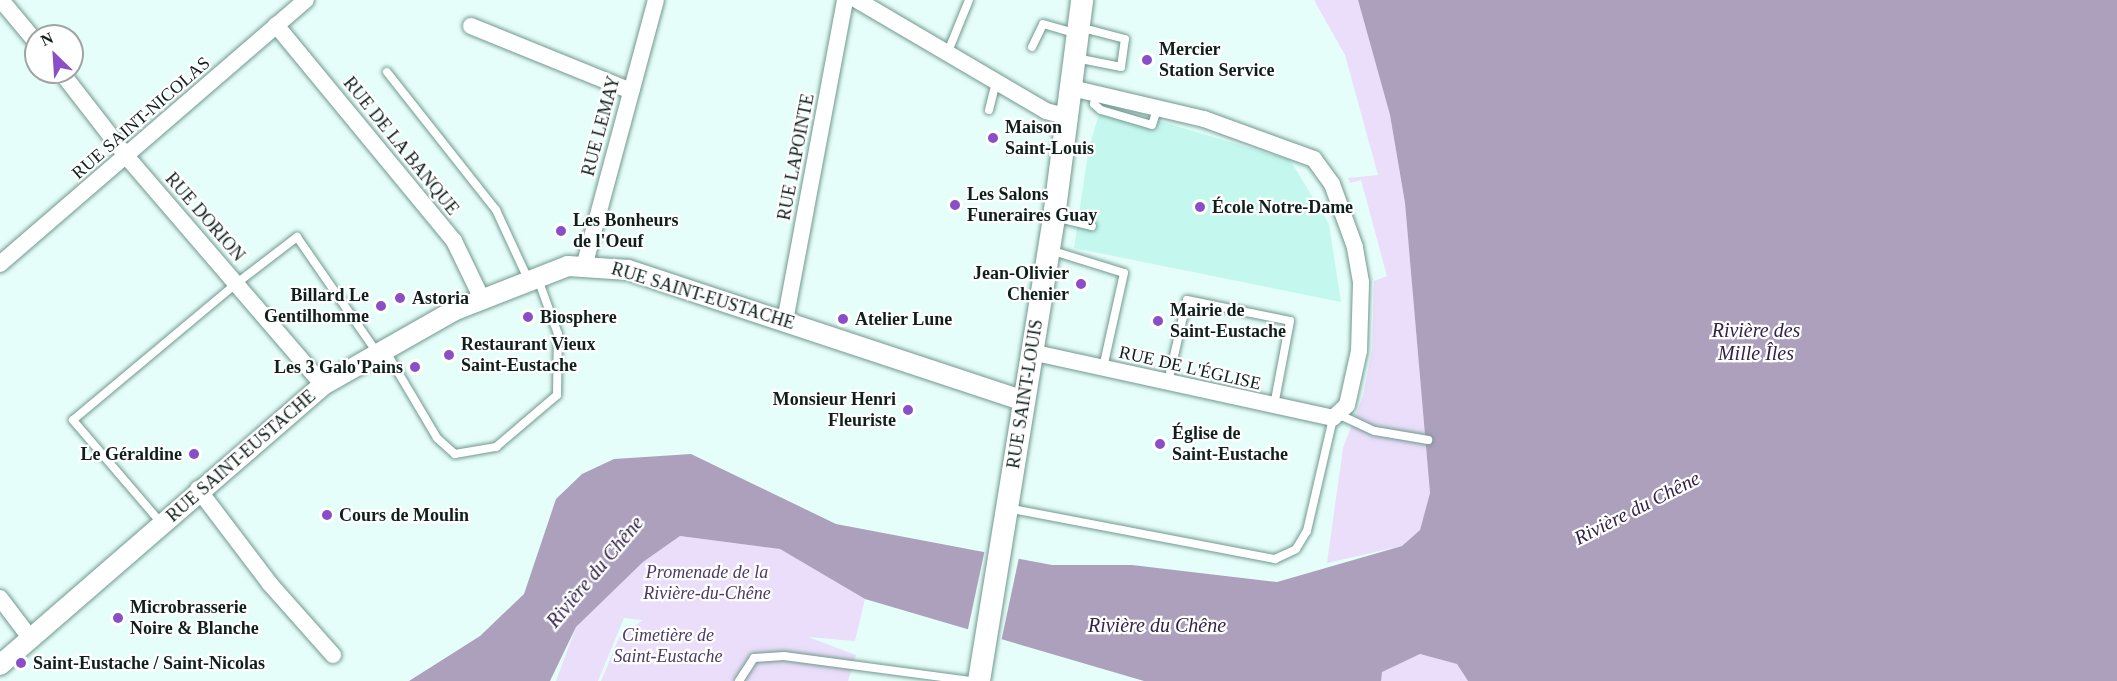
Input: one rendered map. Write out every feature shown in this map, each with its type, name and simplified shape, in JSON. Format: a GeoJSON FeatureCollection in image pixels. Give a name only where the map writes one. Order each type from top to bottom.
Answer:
{"type":"FeatureCollection","features":[{"type":"Feature","properties":{"kind":"main road","name":"RUE SAINT-LOUIS"},"geometry":{"type":"LineString","coordinates":[[980,681],[1054,217],[1082,0]]}},
{"type":"Feature","properties":{"kind":"street"},"geometry":{"type":"LineString","coordinates":[[1,0],[24,28]]}},
{"type":"Feature","properties":{"kind":"street","name":"RUE SAINT-NICOLAS"},"geometry":{"type":"LineString","coordinates":[[0,264],[127,157],[306,0]]}},
{"type":"Feature","properties":{"kind":"street","name":"RUE LEMAY"},"geometry":{"type":"LineString","coordinates":[[585,263],[656,0]]}},
{"type":"Feature","properties":{"kind":"street","name":"RUE LAPOINTE"},"geometry":{"type":"LineString","coordinates":[[785,321],[845,0]]}},
{"type":"Feature","properties":{"kind":"street"},"geometry":{"type":"LineString","coordinates":[[857,0],[1046,111],[1068,117]]}},
{"type":"Feature","properties":{"kind":"street","name":"RUE DE LA BANQUE"},"geometry":{"type":"LineString","coordinates":[[276,25],[454,241],[482,299]]}},
{"type":"Feature","properties":{"kind":"street"},"geometry":{"type":"LineString","coordinates":[[471,26],[631,91]]}},
{"type":"Feature","properties":{"kind":"street","name":"RUE DORION"},"geometry":{"type":"LineString","coordinates":[[71,84],[127,157],[323,385]]}},
{"type":"Feature","properties":{"kind":"street"},"geometry":{"type":"LineString","coordinates":[[1072,88],[1158,106],[1298,151],[1328,176],[1350,229],[1361,282],[1357,366],[1337,417]]}},
{"type":"Feature","properties":{"kind":"street","name":"RUE SAINT-EUSTACHE"},"geometry":{"type":"LineString","coordinates":[[0,665],[163,524],[198,489],[323,385],[381,351],[482,299],[532,277],[585,263],[628,270],[1023,401]]}},
{"type":"Feature","properties":{"kind":"street","name":"RUE DE L'ÉGLISE"},"geometry":{"type":"LineString","coordinates":[[1031,352],[1274,406],[1337,417]]}},
{"type":"Feature","properties":{"kind":"street"},"geometry":{"type":"LineString","coordinates":[[198,489],[270,584],[333,655]]}},
{"type":"Feature","properties":{"kind":"street"},"geometry":{"type":"LineString","coordinates":[[0,598],[31,639]]}},
{"type":"Feature","properties":{"kind":"lane"},"geometry":{"type":"LineString","coordinates":[[947,54],[969,0]]}},
{"type":"Feature","properties":{"kind":"lane"},"geometry":{"type":"LineString","coordinates":[[1032,47],[1043,24],[1125,39],[1121,67],[1076,58]]}},
{"type":"Feature","properties":{"kind":"lane"},"geometry":{"type":"LineString","coordinates":[[163,524],[73,420],[237,283],[297,237],[381,351],[437,438],[455,454],[496,447],[557,395],[558,334],[532,277],[496,210],[387,72]]}},
{"type":"Feature","properties":{"kind":"lane"},"geometry":{"type":"LineString","coordinates":[[989,110],[996,82]]}},
{"type":"Feature","properties":{"kind":"lane"},"geometry":{"type":"LineString","coordinates":[[1054,217],[1092,226]]}},
{"type":"Feature","properties":{"kind":"lane"},"geometry":{"type":"LineString","coordinates":[[1048,249],[1124,273],[1103,368]]}},
{"type":"Feature","properties":{"kind":"lane"},"geometry":{"type":"LineString","coordinates":[[1168,382],[1187,300],[1290,321],[1274,406]]}},
{"type":"Feature","properties":{"kind":"lane"},"geometry":{"type":"LineString","coordinates":[[1007,508],[1275,559],[1296,549],[1307,531],[1337,417],[1375,430],[1428,440]]}},
{"type":"Feature","properties":{"kind":"lane"},"geometry":{"type":"LineString","coordinates":[[739,681],[754,658],[864,664],[972,681]]}},
{"type":"Feature","properties":{"kind":"shaded area","name":"École Notre-Dame"},"geometry":{"type":"Polygon","coordinates":[[[1102,104],[1290,160],[1329,224],[1341,302],[1074,248],[1089,147],[1102,104]]]}},
{"type":"Feature","properties":{"kind":"green space"},"geometry":{"type":"Polygon","coordinates":[[[1314,0],[1358,0],[1390,115],[1405,203],[1430,493],[1420,530],[1402,546],[1327,563],[1343,448],[1363,396],[1372,349],[1374,281],[1387,276],[1361,180],[1350,183],[1348,178],[1378,175],[1345,55],[1314,0]]]}},
{"type":"Feature","properties":{"kind":"green space","name":"Promenade de la Rivière-du-Chêne"},"geometry":{"type":"Polygon","coordinates":[[[680,536],[780,549],[865,599],[855,641],[808,637],[856,655],[848,681],[601,681],[619,638],[643,620],[624,618],[598,681],[556,681],[576,627],[643,562],[680,536]]]}},
{"type":"Feature","properties":{"kind":"green space"},"geometry":{"type":"Polygon","coordinates":[[[1420,654],[1457,664],[1468,681],[1381,681],[1381,672],[1420,654]]]}},
{"type":"Feature","properties":{"kind":"water","name":"Rivière des Mille Îles"},"geometry":{"type":"Polygon","coordinates":[[[1358,0],[2117,0],[2117,681],[1468,681],[1457,664],[1420,654],[1382,672],[1381,681],[1144,681],[865,599],[780,549],[680,536],[643,562],[576,627],[550,681],[409,681],[480,636],[524,594],[556,499],[582,474],[614,459],[691,454],[836,524],[1052,565],[1132,565],[1277,582],[1402,546],[1420,530],[1430,493],[1405,203],[1390,115],[1358,0]]]}},
{"type":"Feature","properties":{"kind":"pier"},"geometry":{"type":"Polygon","coordinates":[[[985,549],[1019,556],[1002,639],[967,632],[985,549]]]}},
{"type":"Feature","properties":{"kind":"place","name":"Mercier Station Service"},"geometry":{"type":"Point","coordinates":[1147,60]}},
{"type":"Feature","properties":{"kind":"place","name":"Maison Saint-Louis"},"geometry":{"type":"Point","coordinates":[993,138]}},
{"type":"Feature","properties":{"kind":"place","name":"Les Salons Funeraires Guay"},"geometry":{"type":"Point","coordinates":[955,205]}},
{"type":"Feature","properties":{"kind":"place","name":"École Notre-Dame"},"geometry":{"type":"Point","coordinates":[1200,207]}},
{"type":"Feature","properties":{"kind":"place","name":"Les Bonheurs de l'Oeuf"},"geometry":{"type":"Point","coordinates":[561,231]}},
{"type":"Feature","properties":{"kind":"place","name":"Jean-Olivier Chenier"},"geometry":{"type":"Point","coordinates":[1081,284]}},
{"type":"Feature","properties":{"kind":"place","name":"Astoria"},"geometry":{"type":"Point","coordinates":[400,298]}},
{"type":"Feature","properties":{"kind":"place","name":"Billard Le Gentilhomme"},"geometry":{"type":"Point","coordinates":[381,306]}},
{"type":"Feature","properties":{"kind":"place","name":"Biosphere"},"geometry":{"type":"Point","coordinates":[528,317]}},
{"type":"Feature","properties":{"kind":"place","name":"Atelier Lune"},"geometry":{"type":"Point","coordinates":[843,319]}},
{"type":"Feature","properties":{"kind":"place","name":"Mairie de Saint-Eustache"},"geometry":{"type":"Point","coordinates":[1158,321]}},
{"type":"Feature","properties":{"kind":"place","name":"Restaurant Vieux Saint-Eustache"},"geometry":{"type":"Point","coordinates":[449,355]}},
{"type":"Feature","properties":{"kind":"place","name":"Les 3 Galo'Pains"},"geometry":{"type":"Point","coordinates":[415,367]}},
{"type":"Feature","properties":{"kind":"place","name":"Monsieur Henri Fleuriste"},"geometry":{"type":"Point","coordinates":[908,410]}},
{"type":"Feature","properties":{"kind":"place","name":"Église de Saint-Eustache"},"geometry":{"type":"Point","coordinates":[1160,444]}},
{"type":"Feature","properties":{"kind":"place","name":"Le Géraldine"},"geometry":{"type":"Point","coordinates":[194,454]}},
{"type":"Feature","properties":{"kind":"place","name":"Cours de Moulin"},"geometry":{"type":"Point","coordinates":[327,515]}},
{"type":"Feature","properties":{"kind":"place","name":"Microbrasserie Noire & Blanche"},"geometry":{"type":"Point","coordinates":[118,618]}},
{"type":"Feature","properties":{"kind":"place","name":"Saint-Eustache / Saint-Nicolas"},"geometry":{"type":"Point","coordinates":[21,663]}},
{"type":"Feature","properties":{"kind":"water label","name":"Rivière du Chêne"},"geometry":{"type":"Point","coordinates":[1637,508]}},
{"type":"Feature","properties":{"kind":"water label","name":"Rivière du Chêne"},"geometry":{"type":"Point","coordinates":[595,572]}},
{"type":"Feature","properties":{"kind":"water label","name":"Rivière du Chêne"},"geometry":{"type":"Point","coordinates":[1157,625]}},
{"type":"Feature","properties":{"kind":"park label","name":"Cimetière de Saint-Eustache"},"geometry":{"type":"Point","coordinates":[668,646]}}]}
